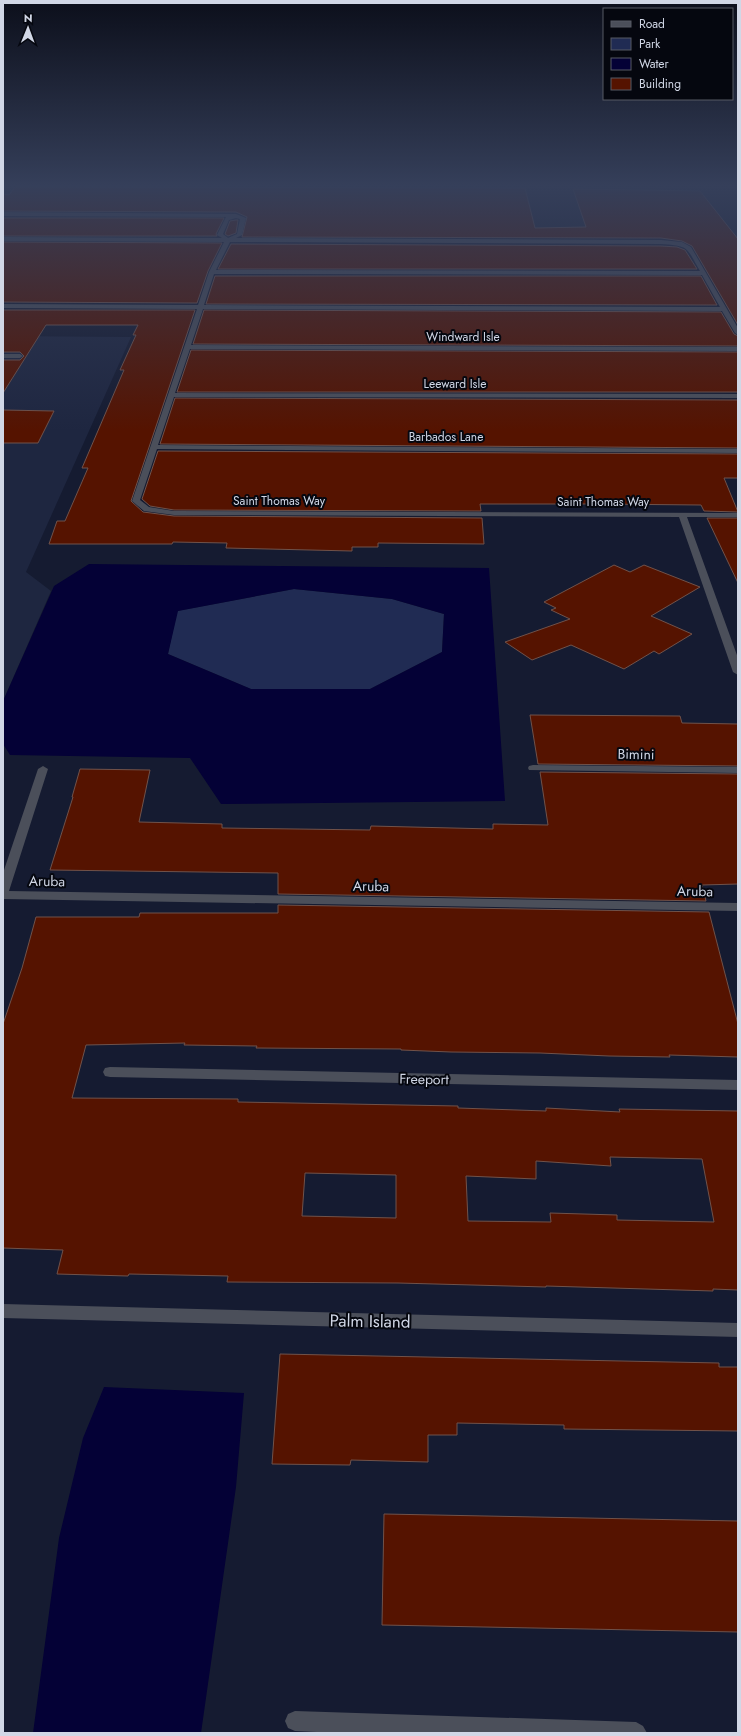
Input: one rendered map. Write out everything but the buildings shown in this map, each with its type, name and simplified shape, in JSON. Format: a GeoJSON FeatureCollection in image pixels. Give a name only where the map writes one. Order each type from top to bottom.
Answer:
{"type":"FeatureCollection","features":[{"type":"Feature","properties":{"kind":"street","name":"Saint Thomas Way"},"geometry":{"type":"LineString","coordinates":[[214,268],[136,501],[147,509],[174,513],[738,515]]}},
{"type":"Feature","properties":{"kind":"street"},"geometry":{"type":"LineString","coordinates":[[700,268],[738,333]]}},
{"type":"Feature","properties":{"kind":"street"},"geometry":{"type":"LineString","coordinates":[[212,272],[703,273]]}},
{"type":"Feature","properties":{"kind":"street"},"geometry":{"type":"LineString","coordinates":[[3,306],[724,309]]}},
{"type":"Feature","properties":{"kind":"street","name":"Windward Isle"},"geometry":{"type":"LineString","coordinates":[[187,347],[738,349]]}},
{"type":"Feature","properties":{"kind":"street"},"geometry":{"type":"LineString","coordinates":[[3,356],[20,356]]}},
{"type":"Feature","properties":{"kind":"street","name":"Leeward Isle"},"geometry":{"type":"LineString","coordinates":[[171,395],[738,396]]}},
{"type":"Feature","properties":{"kind":"street","name":"Barbados Lane"},"geometry":{"type":"LineString","coordinates":[[154,448],[738,451]]}},
{"type":"Feature","properties":{"kind":"street"},"geometry":{"type":"LineString","coordinates":[[682,514],[738,672]]}},
{"type":"Feature","properties":{"kind":"street","name":"Bimini"},"geometry":{"type":"LineString","coordinates":[[533,768],[738,770]]}},
{"type":"Feature","properties":{"kind":"street"},"geometry":{"type":"LineString","coordinates":[[3,892],[43,769]]}},
{"type":"Feature","properties":{"kind":"street","name":"Aruba"},"geometry":{"type":"LineString","coordinates":[[3,895],[738,907]]}},
{"type":"Feature","properties":{"kind":"street","name":"Freeport"},"geometry":{"type":"LineString","coordinates":[[110,1072],[738,1085]]}},
{"type":"Feature","properties":{"kind":"street","name":"Palm Island"},"geometry":{"type":"LineString","coordinates":[[3,1311],[738,1330]]}},
{"type":"Feature","properties":{"kind":"street"},"geometry":{"type":"LineString","coordinates":[[295,1721],[636,1733]]}},
{"type":"Feature","properties":{"kind":"shaded area"},"geometry":{"type":"Polygon","coordinates":[[[3,336],[131,337],[26,572],[51,591],[3,701],[3,336]]]}},
{"type":"Feature","properties":{"kind":"green space"},"geometry":{"type":"Polygon","coordinates":[[[294,589],[392,599],[444,614],[442,652],[370,689],[251,689],[168,654],[177,611],[294,589]]]}},
{"type":"Feature","properties":{"kind":"water"},"geometry":{"type":"Polygon","coordinates":[[[89,564],[489,568],[505,801],[221,804],[190,758],[10,755],[3,744],[3,701],[54,586],[89,564]],[[294,589],[178,611],[168,654],[251,689],[370,689],[442,652],[444,614],[392,599],[294,589]]]}},
{"type":"Feature","properties":{"kind":"water"},"geometry":{"type":"Polygon","coordinates":[[[104,1387],[244,1393],[236,1487],[201,1733],[33,1733],[59,1538],[83,1438],[104,1387]]]}}]}
